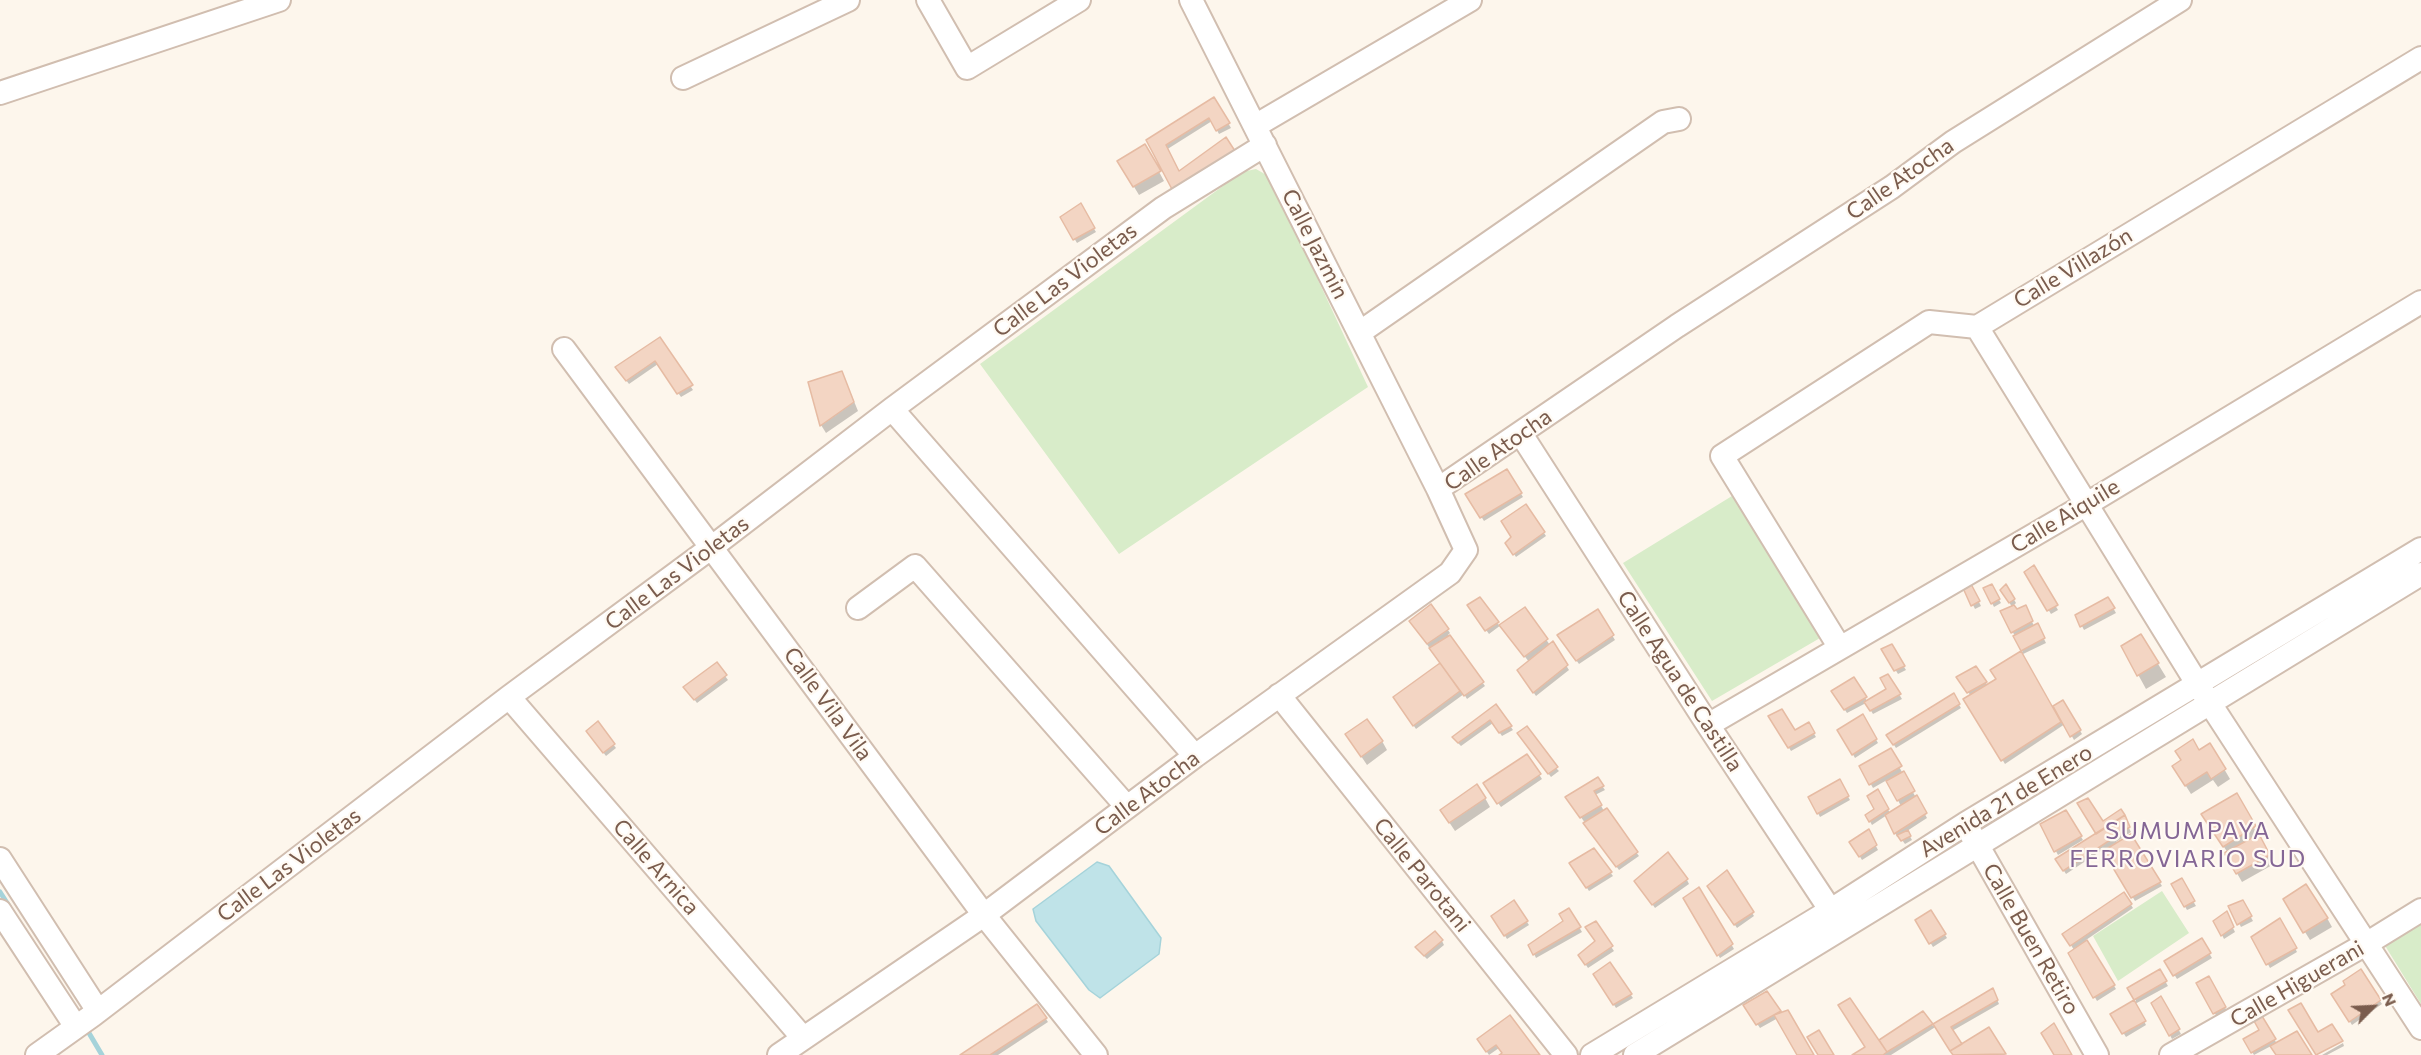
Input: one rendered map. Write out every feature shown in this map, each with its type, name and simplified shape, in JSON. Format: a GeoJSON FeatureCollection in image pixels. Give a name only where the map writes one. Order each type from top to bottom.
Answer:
{"type":"FeatureCollection","features":[{"type":"Feature","properties":{"kind":"street"},"geometry":{"type":"LineString","coordinates":[[0,93],[279,0]]}},
{"type":"Feature","properties":{"kind":"street"},"geometry":{"type":"LineString","coordinates":[[683,78],[848,0]]}},
{"type":"Feature","properties":{"kind":"street"},"geometry":{"type":"LineString","coordinates":[[928,0],[967,68],[1080,0]]}},
{"type":"Feature","properties":{"kind":"street","name":"Calle Jazmin"},"geometry":{"type":"LineString","coordinates":[[1191,0],[1438,489]]}},
{"type":"Feature","properties":{"kind":"street","name":"Calle Las Violetas"},"geometry":{"type":"LineString","coordinates":[[37,1055],[89,1018],[509,697],[712,547],[892,409],[1260,136],[1470,0]]}},
{"type":"Feature","properties":{"kind":"street","name":"Calle Atocha"},"geometry":{"type":"LineString","coordinates":[[779,1055],[984,915],[1195,756],[1450,573],[1466,550],[1438,489],[1677,326],[1892,186],[1953,142],[2175,1]]}},
{"type":"Feature","properties":{"kind":"street","name":"Calle Villazón"},"geometry":{"type":"LineString","coordinates":[[1977,327],[2421,58]]}},
{"type":"Feature","properties":{"kind":"street"},"geometry":{"type":"LineString","coordinates":[[1359,333],[1663,122],[1678,119]]}},
{"type":"Feature","properties":{"kind":"street","name":"Calle Aiquile"},"geometry":{"type":"LineString","coordinates":[[1708,725],[2086,504],[2421,302]]}},
{"type":"Feature","properties":{"kind":"street"},"geometry":{"type":"LineString","coordinates":[[1840,648],[1722,456],[1929,322],[1977,327],[2198,685],[2421,1028]]}},
{"type":"Feature","properties":{"kind":"street","name":"Calle Vila Vila"},"geometry":{"type":"LineString","coordinates":[[564,349],[984,915],[1096,1055]]}},
{"type":"Feature","properties":{"kind":"street"},"geometry":{"type":"LineString","coordinates":[[892,409],[1195,756]]}},
{"type":"Feature","properties":{"kind":"street","name":"Calle Agua de Castilla"},"geometry":{"type":"LineString","coordinates":[[1521,434],[1836,919]]}},
{"type":"Feature","properties":{"kind":"street","name":"Avenida 21 de Enero"},"geometry":{"type":"LineString","coordinates":[[1635,1055],[1836,919],[1965,824],[2198,685],[2418,563]]}},
{"type":"Feature","properties":{"kind":"street","name":"Avenida 21 de Enero"},"geometry":{"type":"LineString","coordinates":[[1592,1055],[1836,919],[1977,844],[2211,704],[2418,563]]}},
{"type":"Feature","properties":{"kind":"street"},"geometry":{"type":"LineString","coordinates":[[858,608],[915,566],[1127,807]]}},
{"type":"Feature","properties":{"kind":"street","name":"Calle Parotani"},"geometry":{"type":"LineString","coordinates":[[1279,695],[1566,1055]]}},
{"type":"Feature","properties":{"kind":"street","name":"Calle Arnica"},"geometry":{"type":"LineString","coordinates":[[509,697],[803,1038]]}},
{"type":"Feature","properties":{"kind":"street","name":"Calle Buen Retiro"},"geometry":{"type":"LineString","coordinates":[[1965,824],[2097,1055]]}},
{"type":"Feature","properties":{"kind":"street"},"geometry":{"type":"LineString","coordinates":[[0,859],[89,1018]]}},
{"type":"Feature","properties":{"kind":"street","name":"Calle Higuerani"},"geometry":{"type":"LineString","coordinates":[[2171,1055],[2366,944],[2421,910]]}},
{"type":"Feature","properties":{"kind":"street"},"geometry":{"type":"LineString","coordinates":[[0,911],[89,1018]]}},
{"type":"Feature","properties":{"kind":"green space"},"geometry":{"type":"Polygon","coordinates":[[[1256,169],[1270,177],[1368,387],[1119,554],[980,364],[1242,172],[1256,169]]]}},
{"type":"Feature","properties":{"kind":"green space"},"geometry":{"type":"Polygon","coordinates":[[[1732,496],[1820,638],[1712,701],[1623,563],[1732,496]]]}},
{"type":"Feature","properties":{"kind":"green space"},"geometry":{"type":"Polygon","coordinates":[[[2162,891],[2189,933],[2118,981],[2093,936],[2162,891]]]}},
{"type":"Feature","properties":{"kind":"green space"},"geometry":{"type":"Polygon","coordinates":[[[2421,921],[2421,1004],[2384,944],[2421,921]]]}},
{"type":"Feature","properties":{"kind":"water"},"geometry":{"type":"Polygon","coordinates":[[[1097,862],[1109,866],[1161,938],[1159,954],[1100,998],[1089,990],[1036,921],[1033,909],[1097,862]]]}},
{"type":"Feature","properties":{"kind":"building"},"geometry":{"type":"Polygon","coordinates":[[[1214,97],[1230,123],[1216,131],[1209,118],[1166,145],[1179,171],[1226,137],[1235,151],[1175,195],[1146,140],[1214,97]]]}},
{"type":"Feature","properties":{"kind":"building"},"geometry":{"type":"Polygon","coordinates":[[[1145,144],[1161,171],[1133,187],[1117,161],[1145,144]]]}},
{"type":"Feature","properties":{"kind":"building"},"geometry":{"type":"Polygon","coordinates":[[[1081,203],[1095,228],[1073,240],[1060,217],[1081,203]]]}},
{"type":"Feature","properties":{"kind":"building"},"geometry":{"type":"Polygon","coordinates":[[[660,337],[693,385],[677,394],[655,361],[626,381],[615,367],[660,337]]]}},
{"type":"Feature","properties":{"kind":"building"},"geometry":{"type":"Polygon","coordinates":[[[842,371],[854,402],[820,426],[808,382],[842,371]]]}},
{"type":"Feature","properties":{"kind":"building"},"geometry":{"type":"Polygon","coordinates":[[[1507,469],[1522,493],[1480,518],[1465,494],[1507,469]]]}},
{"type":"Feature","properties":{"kind":"building"},"geometry":{"type":"Polygon","coordinates":[[[1526,504],[1545,532],[1513,555],[1505,543],[1511,537],[1501,521],[1526,504]]]}},
{"type":"Feature","properties":{"kind":"building"},"geometry":{"type":"Polygon","coordinates":[[[2034,565],[2058,605],[2047,611],[2024,572],[2034,565]]]}},
{"type":"Feature","properties":{"kind":"building"},"geometry":{"type":"Polygon","coordinates":[[[1971,584],[1980,601],[1971,606],[1963,588],[1971,584]]]}},
{"type":"Feature","properties":{"kind":"building"},"geometry":{"type":"Polygon","coordinates":[[[1992,584],[2000,599],[1991,604],[1983,588],[1992,584]]]}},
{"type":"Feature","properties":{"kind":"building"},"geometry":{"type":"Polygon","coordinates":[[[2006,584],[2015,599],[2009,603],[2000,590],[2006,584]]]}},
{"type":"Feature","properties":{"kind":"building"},"geometry":{"type":"Polygon","coordinates":[[[1480,597],[1499,622],[1485,631],[1467,605],[1480,597]]]}},
{"type":"Feature","properties":{"kind":"building"},"geometry":{"type":"Polygon","coordinates":[[[2108,597],[2115,608],[2080,627],[2075,615],[2108,597]]]}},
{"type":"Feature","properties":{"kind":"building"},"geometry":{"type":"Polygon","coordinates":[[[1431,604],[1449,629],[1427,644],[1409,621],[1431,604]]]}},
{"type":"Feature","properties":{"kind":"building"},"geometry":{"type":"Polygon","coordinates":[[[2014,605],[2017,609],[2026,605],[2033,621],[2011,633],[2000,611],[2014,605]]]}},
{"type":"Feature","properties":{"kind":"building"},"geometry":{"type":"Polygon","coordinates":[[[1525,607],[1548,639],[1524,657],[1499,625],[1525,607]]]}},
{"type":"Feature","properties":{"kind":"building"},"geometry":{"type":"Polygon","coordinates":[[[1598,609],[1614,635],[1576,661],[1557,635],[1598,609]]]}},
{"type":"Feature","properties":{"kind":"building"},"geometry":{"type":"Polygon","coordinates":[[[2038,623],[2045,638],[2021,651],[2013,636],[2038,623]]]}},
{"type":"Feature","properties":{"kind":"building"},"geometry":{"type":"Polygon","coordinates":[[[2141,634],[2159,663],[2137,676],[2121,646],[2141,634]]]}},
{"type":"Feature","properties":{"kind":"building"},"geometry":{"type":"Polygon","coordinates":[[[1450,635],[1484,682],[1464,696],[1429,648],[1450,635]]]}},
{"type":"Feature","properties":{"kind":"building"},"geometry":{"type":"Polygon","coordinates":[[[1553,641],[1568,665],[1533,693],[1517,670],[1553,641]]]}},
{"type":"Feature","properties":{"kind":"building"},"geometry":{"type":"Polygon","coordinates":[[[1892,644],[1905,666],[1894,671],[1881,649],[1892,644]]]}},
{"type":"Feature","properties":{"kind":"building"},"geometry":{"type":"Polygon","coordinates":[[[2021,651],[2061,722],[2001,761],[1963,699],[1996,679],[1990,670],[2021,651]]]}},
{"type":"Feature","properties":{"kind":"building"},"geometry":{"type":"Polygon","coordinates":[[[717,662],[727,675],[694,700],[683,687],[717,662]]]}},
{"type":"Feature","properties":{"kind":"building"},"geometry":{"type":"Polygon","coordinates":[[[1440,663],[1460,691],[1413,726],[1393,697],[1440,663]]]}},
{"type":"Feature","properties":{"kind":"building"},"geometry":{"type":"Polygon","coordinates":[[[1976,666],[1987,682],[1967,693],[1956,677],[1976,666]]]}},
{"type":"Feature","properties":{"kind":"building"},"geometry":{"type":"Polygon","coordinates":[[[1888,674],[1901,694],[1870,711],[1864,702],[1886,689],[1880,678],[1888,674]]]}},
{"type":"Feature","properties":{"kind":"building"},"geometry":{"type":"Polygon","coordinates":[[[1854,677],[1867,697],[1844,710],[1831,691],[1854,677]]]}},
{"type":"Feature","properties":{"kind":"building"},"geometry":{"type":"Polygon","coordinates":[[[1954,693],[1960,704],[1893,745],[1886,735],[1954,693]]]}},
{"type":"Feature","properties":{"kind":"building"},"geometry":{"type":"Polygon","coordinates":[[[2063,700],[2081,730],[2070,737],[2053,706],[2063,700]]]}},
{"type":"Feature","properties":{"kind":"building"},"geometry":{"type":"Polygon","coordinates":[[[1496,704],[1512,726],[1499,733],[1490,720],[1458,743],[1452,737],[1496,704]]]}},
{"type":"Feature","properties":{"kind":"building"},"geometry":{"type":"Polygon","coordinates":[[[1782,709],[1795,730],[1809,722],[1815,733],[1788,748],[1768,716],[1782,709]]]}},
{"type":"Feature","properties":{"kind":"building"},"geometry":{"type":"Polygon","coordinates":[[[1863,714],[1877,739],[1852,755],[1837,730],[1863,714]]]}},
{"type":"Feature","properties":{"kind":"building"},"geometry":{"type":"Polygon","coordinates":[[[1367,719],[1383,741],[1361,757],[1345,734],[1367,719]]]}},
{"type":"Feature","properties":{"kind":"building"},"geometry":{"type":"Polygon","coordinates":[[[598,721],[615,744],[603,753],[586,731],[598,721]]]}},
{"type":"Feature","properties":{"kind":"building"},"geometry":{"type":"Polygon","coordinates":[[[1527,726],[1558,767],[1548,774],[1517,733],[1527,726]]]}},
{"type":"Feature","properties":{"kind":"building"},"geometry":{"type":"Polygon","coordinates":[[[2193,739],[2199,750],[2210,743],[2226,769],[2211,779],[2207,772],[2185,786],[2172,766],[2181,760],[2175,751],[2193,739]]]}},
{"type":"Feature","properties":{"kind":"building"},"geometry":{"type":"Polygon","coordinates":[[[1891,748],[1902,766],[1869,785],[1859,766],[1891,748]]]}},
{"type":"Feature","properties":{"kind":"building"},"geometry":{"type":"Polygon","coordinates":[[[1527,754],[1541,774],[1497,804],[1483,783],[1527,754]]]}},
{"type":"Feature","properties":{"kind":"building"},"geometry":{"type":"Polygon","coordinates":[[[1904,771],[1915,791],[1897,801],[1886,781],[1904,771]]]}},
{"type":"Feature","properties":{"kind":"building"},"geometry":{"type":"Polygon","coordinates":[[[1598,777],[1604,786],[1594,791],[1602,805],[1580,818],[1565,797],[1598,777]]]}},
{"type":"Feature","properties":{"kind":"building"},"geometry":{"type":"Polygon","coordinates":[[[1840,779],[1849,796],[1817,814],[1808,797],[1840,779]]]}},
{"type":"Feature","properties":{"kind":"building"},"geometry":{"type":"Polygon","coordinates":[[[1477,784],[1486,798],[1449,823],[1440,810],[1477,784]]]}},
{"type":"Feature","properties":{"kind":"building"},"geometry":{"type":"Polygon","coordinates":[[[1878,789],[1889,809],[1869,822],[1865,815],[1874,809],[1867,796],[1878,789]]]}},
{"type":"Feature","properties":{"kind":"building"},"geometry":{"type":"Polygon","coordinates":[[[2237,793],[2256,826],[2223,847],[2201,814],[2237,793]]]}},
{"type":"Feature","properties":{"kind":"building"},"geometry":{"type":"Polygon","coordinates":[[[1917,795],[1927,813],[1894,834],[1885,815],[1917,795]]]}},
{"type":"Feature","properties":{"kind":"building"},"geometry":{"type":"Polygon","coordinates":[[[2088,798],[2103,821],[2121,809],[2125,815],[2096,834],[2077,803],[2088,798]]]}},
{"type":"Feature","properties":{"kind":"building"},"geometry":{"type":"Polygon","coordinates":[[[1607,808],[1638,852],[1616,867],[1583,823],[1607,808]]]}},
{"type":"Feature","properties":{"kind":"building"},"geometry":{"type":"Polygon","coordinates":[[[2066,810],[2082,836],[2054,852],[2040,824],[2066,810]]]}},
{"type":"Feature","properties":{"kind":"building"},"geometry":{"type":"Polygon","coordinates":[[[2125,815],[2130,827],[2063,871],[2055,859],[2125,815]]]}},
{"type":"Feature","properties":{"kind":"building"},"geometry":{"type":"Polygon","coordinates":[[[1869,829],[1877,845],[1859,857],[1849,842],[1869,829]]]}},
{"type":"Feature","properties":{"kind":"building"},"geometry":{"type":"Polygon","coordinates":[[[1908,830],[1911,836],[1901,841],[1897,835],[1908,830]]]}},
{"type":"Feature","properties":{"kind":"building"},"geometry":{"type":"Polygon","coordinates":[[[2131,834],[2161,882],[2131,898],[2103,851],[2131,834]]]}},
{"type":"Feature","properties":{"kind":"building"},"geometry":{"type":"Polygon","coordinates":[[[2259,834],[2270,855],[2236,874],[2224,853],[2259,834]]]}},
{"type":"Feature","properties":{"kind":"building"},"geometry":{"type":"Polygon","coordinates":[[[1594,848],[1612,872],[1586,888],[1569,863],[1594,848]]]}},
{"type":"Feature","properties":{"kind":"building"},"geometry":{"type":"Polygon","coordinates":[[[1668,852],[1688,879],[1652,905],[1634,881],[1668,852]]]}},
{"type":"Feature","properties":{"kind":"building"},"geometry":{"type":"Polygon","coordinates":[[[1727,870],[1754,912],[1734,925],[1707,886],[1727,870]]]}},
{"type":"Feature","properties":{"kind":"building"},"geometry":{"type":"Polygon","coordinates":[[[2182,878],[2195,901],[2184,907],[2171,884],[2182,878]]]}},
{"type":"Feature","properties":{"kind":"building"},"geometry":{"type":"Polygon","coordinates":[[[2306,884],[2328,918],[2303,933],[2283,899],[2306,884]]]}},
{"type":"Feature","properties":{"kind":"building"},"geometry":{"type":"Polygon","coordinates":[[[1699,887],[1733,944],[1717,956],[1683,898],[1699,887]]]}},
{"type":"Feature","properties":{"kind":"building"},"geometry":{"type":"Polygon","coordinates":[[[2124,892],[2132,904],[2070,946],[2062,934],[2124,892]]]}},
{"type":"Feature","properties":{"kind":"building"},"geometry":{"type":"Polygon","coordinates":[[[1514,900],[1528,921],[1504,936],[1491,916],[1514,900]]]}},
{"type":"Feature","properties":{"kind":"building"},"geometry":{"type":"Polygon","coordinates":[[[2243,900],[2252,916],[2237,925],[2228,906],[2243,900]]]}},
{"type":"Feature","properties":{"kind":"building"},"geometry":{"type":"Polygon","coordinates":[[[1569,908],[1581,927],[1533,955],[1528,945],[1563,921],[1559,914],[1569,908]]]}},
{"type":"Feature","properties":{"kind":"building"},"geometry":{"type":"Polygon","coordinates":[[[1931,910],[1946,934],[1929,944],[1915,920],[1931,910]]]}},
{"type":"Feature","properties":{"kind":"building"},"geometry":{"type":"Polygon","coordinates":[[[2227,911],[2234,927],[2221,936],[2213,921],[2227,911]]]}},
{"type":"Feature","properties":{"kind":"building"},"geometry":{"type":"Polygon","coordinates":[[[2280,918],[2297,948],[2266,965],[2251,937],[2280,918]]]}},
{"type":"Feature","properties":{"kind":"building"},"geometry":{"type":"Polygon","coordinates":[[[1596,921],[1613,946],[1585,965],[1578,955],[1595,941],[1585,927],[1596,921]]]}},
{"type":"Feature","properties":{"kind":"building"},"geometry":{"type":"Polygon","coordinates":[[[1435,931],[1443,940],[1424,956],[1415,947],[1435,931]]]}},
{"type":"Feature","properties":{"kind":"building"},"geometry":{"type":"Polygon","coordinates":[[[2202,938],[2211,953],[2173,976],[2164,961],[2202,938]]]}},
{"type":"Feature","properties":{"kind":"building"},"geometry":{"type":"Polygon","coordinates":[[[2087,940],[2115,985],[2093,998],[2068,953],[2087,940]]]}},
{"type":"Feature","properties":{"kind":"building"},"geometry":{"type":"Polygon","coordinates":[[[1610,962],[1632,994],[1613,1005],[1593,974],[1610,962]]]}},
{"type":"Feature","properties":{"kind":"building"},"geometry":{"type":"Polygon","coordinates":[[[2160,969],[2167,981],[2134,1000],[2127,988],[2160,969]]]}},
{"type":"Feature","properties":{"kind":"building"},"geometry":{"type":"Polygon","coordinates":[[[2361,969],[2381,1000],[2349,1022],[2331,994],[2345,985],[2343,981],[2361,969]]]}},
{"type":"Feature","properties":{"kind":"building"},"geometry":{"type":"Polygon","coordinates":[[[2209,976],[2226,1007],[2213,1014],[2196,983],[2209,976]]]}},
{"type":"Feature","properties":{"kind":"building"},"geometry":{"type":"Polygon","coordinates":[[[1993,988],[1998,1000],[1951,1027],[1962,1044],[1950,1051],[1933,1024],[1993,988]]]}},
{"type":"Feature","properties":{"kind":"building"},"geometry":{"type":"Polygon","coordinates":[[[1767,991],[1781,1011],[1756,1025],[1743,1005],[1767,991]]]}},
{"type":"Feature","properties":{"kind":"building"},"geometry":{"type":"Polygon","coordinates":[[[2161,996],[2180,1029],[2169,1036],[2151,1003],[2161,996]]]}},
{"type":"Feature","properties":{"kind":"building"},"geometry":{"type":"Polygon","coordinates":[[[1850,998],[1887,1052],[1883,1055],[1852,1055],[1865,1047],[1838,1005],[1850,998]]]}},
{"type":"Feature","properties":{"kind":"building"},"geometry":{"type":"Polygon","coordinates":[[[2134,1000],[2146,1021],[2122,1034],[2110,1014],[2134,1000]]]}},
{"type":"Feature","properties":{"kind":"building"},"geometry":{"type":"Polygon","coordinates":[[[2301,1003],[2318,1032],[2332,1024],[2343,1041],[2316,1055],[2288,1010],[2301,1003]]]}},
{"type":"Feature","properties":{"kind":"building"},"geometry":{"type":"Polygon","coordinates":[[[1037,1004],[1047,1018],[990,1055],[960,1055],[1037,1004]]]}},
{"type":"Feature","properties":{"kind":"building"},"geometry":{"type":"Polygon","coordinates":[[[1788,1010],[1814,1055],[1797,1055],[1774,1015],[1788,1010]]]}},
{"type":"Feature","properties":{"kind":"building"},"geometry":{"type":"Polygon","coordinates":[[[1923,1011],[1933,1024],[1887,1052],[1879,1040],[1923,1011]]]}},
{"type":"Feature","properties":{"kind":"building"},"geometry":{"type":"Polygon","coordinates":[[[1510,1015],[1540,1055],[1499,1055],[1502,1053],[1496,1045],[1486,1052],[1477,1039],[1510,1015]]]}},
{"type":"Feature","properties":{"kind":"building"},"geometry":{"type":"Polygon","coordinates":[[[2262,1016],[2276,1039],[2251,1053],[2243,1039],[2259,1030],[2254,1021],[2262,1016]]]}},
{"type":"Feature","properties":{"kind":"building"},"geometry":{"type":"Polygon","coordinates":[[[2054,1023],[2072,1055],[2054,1055],[2041,1033],[2054,1023]]]}},
{"type":"Feature","properties":{"kind":"building"},"geometry":{"type":"Polygon","coordinates":[[[1989,1027],[2006,1054],[1953,1055],[1950,1051],[1989,1027]]]}},
{"type":"Feature","properties":{"kind":"building"},"geometry":{"type":"Polygon","coordinates":[[[1819,1030],[1834,1055],[1818,1055],[1807,1037],[1819,1030]]]}},
{"type":"Feature","properties":{"kind":"building"},"geometry":{"type":"Polygon","coordinates":[[[2297,1031],[2312,1055],[2276,1055],[2270,1046],[2297,1031]]]}},
{"type":"Feature","properties":{"kind":"waterway"},"geometry":{"type":"LineString","coordinates":[[0,892],[9,906]]}},
{"type":"Feature","properties":{"kind":"waterway"},"geometry":{"type":"LineString","coordinates":[[86,1028],[102,1055]]}},
{"type":"Feature","properties":{"kind":"district","name":"SUMUMPAYA FERROVIARIO SUD"},"geometry":{"type":"Point","coordinates":[2188,845]}}]}
